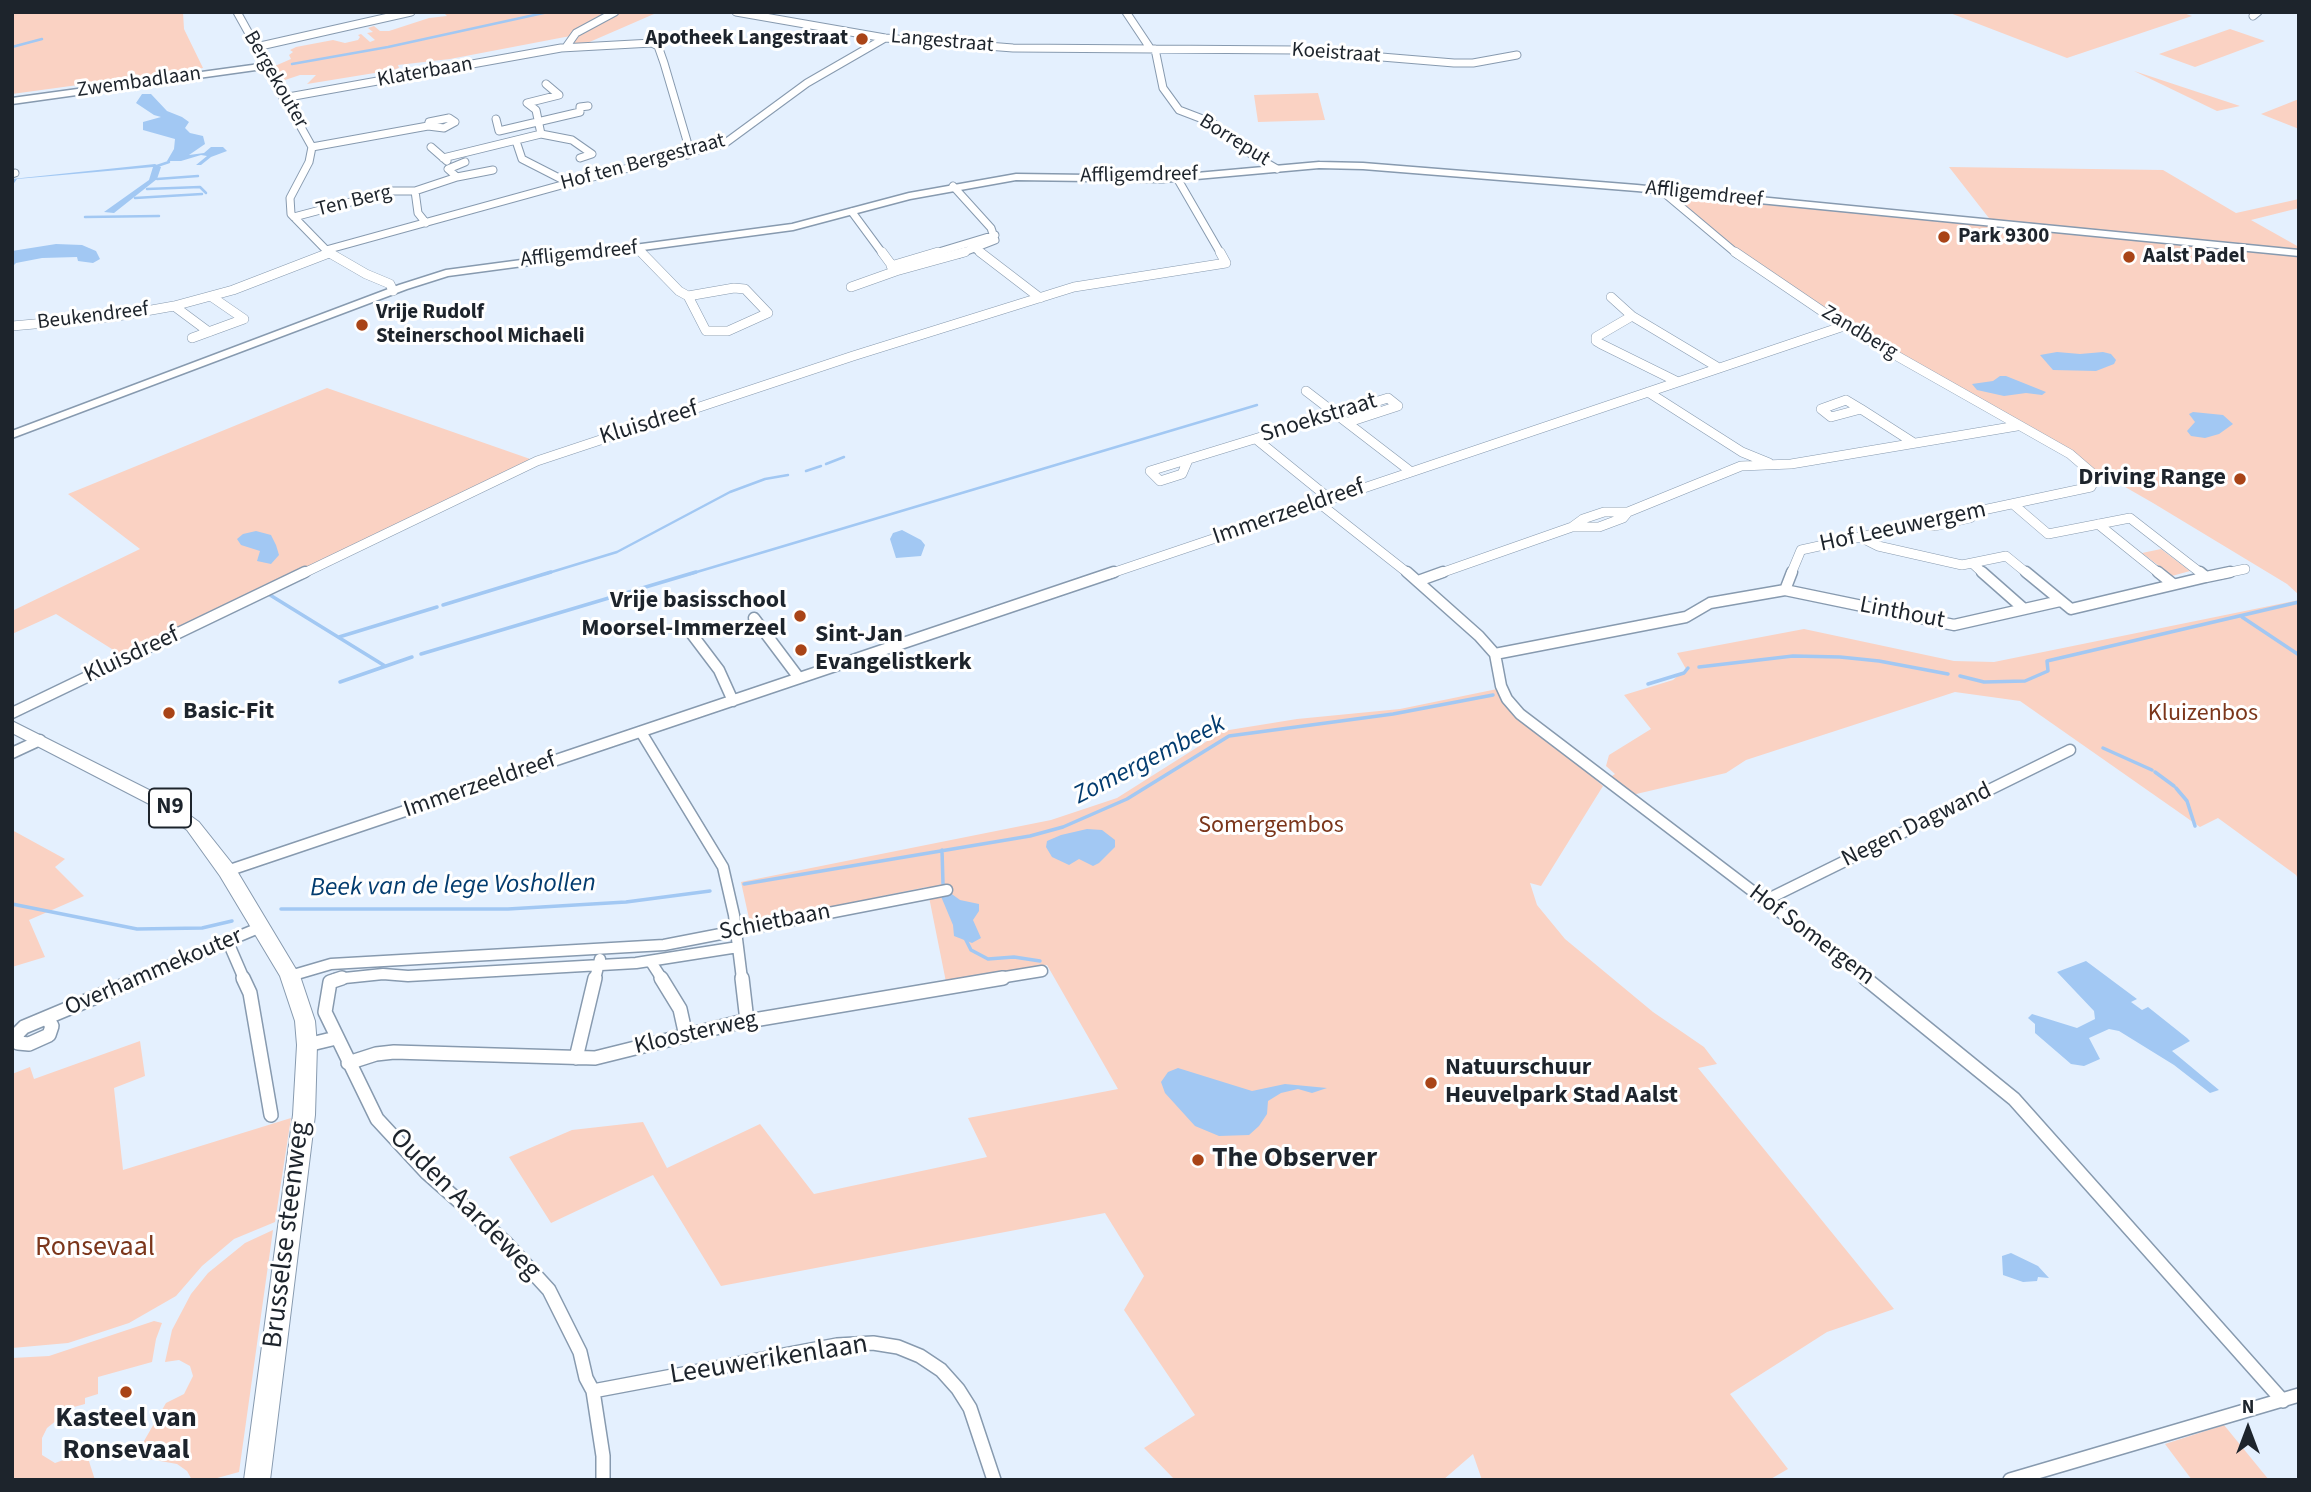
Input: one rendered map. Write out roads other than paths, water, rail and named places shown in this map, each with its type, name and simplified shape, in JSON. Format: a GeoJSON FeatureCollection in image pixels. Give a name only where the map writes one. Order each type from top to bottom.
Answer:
{"type":"FeatureCollection","features":[{"type":"Feature","properties":{"kind":"main road","name":"Brusselse steenweg"},"geometry":{"type":"LineString","coordinates":[[12,726],[178,813],[193,826],[227,871],[290,976],[305,1021],[307,1045],[304,1115],[257,1480]]}},
{"type":"Feature","properties":{"kind":"street","name":"Bergekouter"},"geometry":{"type":"LineString","coordinates":[[237,12],[312,147],[309,162],[290,198],[291,214],[294,217]]}},
{"type":"Feature","properties":{"kind":"street"},"geometry":{"type":"LineString","coordinates":[[256,47],[411,12]]}},
{"type":"Feature","properties":{"kind":"street"},"geometry":{"type":"LineString","coordinates":[[566,47],[576,33],[615,12]]}},
{"type":"Feature","properties":{"kind":"street","name":"Langestraat"},"geometry":{"type":"LineString","coordinates":[[736,12],[885,38],[1013,48],[1152,49]]}},
{"type":"Feature","properties":{"kind":"street"},"geometry":{"type":"LineString","coordinates":[[1126,12],[1152,49]]}},
{"type":"Feature","properties":{"kind":"street","name":"Hof ten Bergestraat"},"geometry":{"type":"LineString","coordinates":[[329,253],[376,237],[569,183],[724,144],[747,130],[807,83],[885,38]]}},
{"type":"Feature","properties":{"kind":"street","name":"Klaterbaan"},"geometry":{"type":"LineString","coordinates":[[283,98],[566,47],[644,42],[658,46],[688,141]]}},
{"type":"Feature","properties":{"kind":"street","name":"Koeistraat"},"geometry":{"type":"LineString","coordinates":[[1152,49],[1297,50],[1473,63],[1517,55]]}},
{"type":"Feature","properties":{"kind":"street","name":"Borreput"},"geometry":{"type":"LineString","coordinates":[[1152,49],[1163,88],[1179,110],[1213,123],[1241,148],[1277,169]]}},
{"type":"Feature","properties":{"kind":"street","name":"Zwembadlaan"},"geometry":{"type":"LineString","coordinates":[[12,101],[268,67]]}},
{"type":"Feature","properties":{"kind":"street"},"geometry":{"type":"LineString","coordinates":[[541,134],[536,110],[527,103],[559,95],[546,84]]}},
{"type":"Feature","properties":{"kind":"street"},"geometry":{"type":"LineString","coordinates":[[583,122],[580,107],[588,106]]}},
{"type":"Feature","properties":{"kind":"street"},"geometry":{"type":"LineString","coordinates":[[496,119],[499,131],[580,112]]}},
{"type":"Feature","properties":{"kind":"street"},"geometry":{"type":"LineString","coordinates":[[312,147],[428,126]]}},
{"type":"Feature","properties":{"kind":"street"},"geometry":{"type":"LineString","coordinates":[[443,158],[541,134],[572,140],[592,154],[580,158]]}},
{"type":"Feature","properties":{"kind":"street"},"geometry":{"type":"LineString","coordinates":[[516,141],[522,159],[569,183]]}},
{"type":"Feature","properties":{"kind":"street"},"geometry":{"type":"LineString","coordinates":[[687,155],[688,141],[724,144]]}},
{"type":"Feature","properties":{"kind":"street"},"geometry":{"type":"LineString","coordinates":[[430,147],[452,166]]}},
{"type":"Feature","properties":{"kind":"street"},"geometry":{"type":"LineString","coordinates":[[457,177],[448,169],[465,162]]}},
{"type":"Feature","properties":{"kind":"street","name":"Affligemdreef"},"geometry":{"type":"LineString","coordinates":[[12,435],[432,277],[479,267],[638,249],[793,227],[953,186],[1040,176],[1177,178],[1320,165],[1363,166],[1662,191],[2299,253]]}},
{"type":"Feature","properties":{"kind":"street","name":"Ten Berg"},"geometry":{"type":"LineString","coordinates":[[294,217],[393,191],[415,191],[457,177],[493,170]]}},
{"type":"Feature","properties":{"kind":"street","name":"Kluisdreef"},"geometry":{"type":"LineString","coordinates":[[12,713],[537,461],[853,356],[1074,287],[1226,263],[1177,178]]}},
{"type":"Feature","properties":{"kind":"street"},"geometry":{"type":"LineString","coordinates":[[893,268],[976,249],[995,240],[995,235],[981,215],[953,186]]}},
{"type":"Feature","properties":{"kind":"street","name":"Ten Berg"},"geometry":{"type":"LineString","coordinates":[[415,191],[418,213],[426,223]]}},
{"type":"Feature","properties":{"kind":"street","name":"Zandberg"},"geometry":{"type":"LineString","coordinates":[[1662,191],[1742,258],[1844,326],[2070,454]]}},
{"type":"Feature","properties":{"kind":"street"},"geometry":{"type":"LineString","coordinates":[[852,212],[893,268]]}},
{"type":"Feature","properties":{"kind":"street"},"geometry":{"type":"LineString","coordinates":[[294,217],[329,253],[366,274],[381,287],[393,290]]}},
{"type":"Feature","properties":{"kind":"street"},"geometry":{"type":"LineString","coordinates":[[852,287],[881,278],[893,268],[995,235]]}},
{"type":"Feature","properties":{"kind":"street"},"geometry":{"type":"LineString","coordinates":[[638,249],[679,291],[688,296],[702,327],[713,332],[728,331],[768,313],[744,289],[734,288],[688,296]]}},
{"type":"Feature","properties":{"kind":"street"},"geometry":{"type":"LineString","coordinates":[[976,249],[1040,298]]}},
{"type":"Feature","properties":{"kind":"street","name":"Beukendreef"},"geometry":{"type":"LineString","coordinates":[[12,326],[112,317],[174,306],[212,297],[329,253]]}},
{"type":"Feature","properties":{"kind":"street"},"geometry":{"type":"LineString","coordinates":[[192,338],[244,319],[212,297]]}},
{"type":"Feature","properties":{"kind":"street"},"geometry":{"type":"LineString","coordinates":[[1611,298],[1632,316],[1719,368]]}},
{"type":"Feature","properties":{"kind":"street","name":"Beukendreef"},"geometry":{"type":"LineString","coordinates":[[174,306],[209,332]]}},
{"type":"Feature","properties":{"kind":"street"},"geometry":{"type":"LineString","coordinates":[[1632,316],[1600,334],[1595,341],[1678,382]]}},
{"type":"Feature","properties":{"kind":"street","name":"Immerzeeldreef"},"geometry":{"type":"LineString","coordinates":[[227,871],[1844,326]]}},
{"type":"Feature","properties":{"kind":"street"},"geometry":{"type":"LineString","coordinates":[[1306,391],[1410,471]]}},
{"type":"Feature","properties":{"kind":"street"},"geometry":{"type":"LineString","coordinates":[[1648,392],[1742,452],[1772,464]]}},
{"type":"Feature","properties":{"kind":"street","name":"Snoekstraat"},"geometry":{"type":"LineString","coordinates":[[1188,460],[1388,398],[1398,406],[1349,422]]}},
{"type":"Feature","properties":{"kind":"street"},"geometry":{"type":"LineString","coordinates":[[1861,409],[1914,443]]}},
{"type":"Feature","properties":{"kind":"street"},"geometry":{"type":"LineString","coordinates":[[1418,582],[1572,527],[1599,527],[1623,518],[1628,512],[1741,466],[1791,464],[2017,426]]}},
{"type":"Feature","properties":{"kind":"street"},"geometry":{"type":"LineString","coordinates":[[1256,439],[1479,636],[1495,654],[1686,617],[1710,603],[1785,590]]}},
{"type":"Feature","properties":{"kind":"street"},"geometry":{"type":"LineString","coordinates":[[1741,466],[1742,452]]}},
{"type":"Feature","properties":{"kind":"street","name":"Hof Leeuwergem"},"geometry":{"type":"LineString","coordinates":[[1785,590],[1801,550],[1919,524],[1935,526],[1970,519],[1983,510],[2091,487],[2094,481],[2092,473],[2070,454]]}},
{"type":"Feature","properties":{"kind":"street"},"geometry":{"type":"LineString","coordinates":[[2013,504],[2048,534],[2130,518],[2206,577]]}},
{"type":"Feature","properties":{"kind":"street"},"geometry":{"type":"LineString","coordinates":[[2098,524],[2173,584]]}},
{"type":"Feature","properties":{"kind":"street"},"geometry":{"type":"LineString","coordinates":[[1860,537],[1878,546],[1962,565],[2006,556],[2060,601]]}},
{"type":"Feature","properties":{"kind":"street"},"geometry":{"type":"LineString","coordinates":[[1972,564],[2024,610]]}},
{"type":"Feature","properties":{"kind":"street","name":"Linthout"},"geometry":{"type":"LineString","coordinates":[[1785,590],[1954,625],[2060,601],[2071,609],[2245,569]]}},
{"type":"Feature","properties":{"kind":"street"},"geometry":{"type":"LineString","coordinates":[[754,618],[799,678]]}},
{"type":"Feature","properties":{"kind":"street"},"geometry":{"type":"LineString","coordinates":[[691,633],[719,670],[733,701]]}},
{"type":"Feature","properties":{"kind":"street","name":"Hof Somergem"},"geometry":{"type":"LineString","coordinates":[[1495,654],[1501,686],[1507,699],[1520,714],[1883,991],[2014,1099],[2283,1401]]}},
{"type":"Feature","properties":{"kind":"street"},"geometry":{"type":"LineString","coordinates":[[642,732],[723,867],[736,930],[747,1021]]}},
{"type":"Feature","properties":{"kind":"street"},"geometry":{"type":"LineString","coordinates":[[12,753],[40,740]]}},
{"type":"Feature","properties":{"kind":"street","name":"Negen Dagwand"},"geometry":{"type":"LineString","coordinates":[[1764,901],[2070,750]]}},
{"type":"Feature","properties":{"kind":"street","name":"Schietbaan"},"geometry":{"type":"LineString","coordinates":[[330,982],[338,978],[400,968],[414,958],[664,945],[942,890]]}},
{"type":"Feature","properties":{"kind":"street","name":"Overhammekouter"},"geometry":{"type":"LineString","coordinates":[[47,1018],[261,927]]}},
{"type":"Feature","properties":{"kind":"street","name":"Brusselse steenweg"},"geometry":{"type":"LineString","coordinates":[[228,942],[250,993],[271,1115]]}},
{"type":"Feature","properties":{"kind":"street","name":"Schietbaan"},"geometry":{"type":"LineString","coordinates":[[290,976],[331,964],[400,968],[408,976],[598,966],[651,962],[738,947]]}},
{"type":"Feature","properties":{"kind":"street"},"geometry":{"type":"LineString","coordinates":[[576,1058],[601,950]]}},
{"type":"Feature","properties":{"kind":"street"},"geometry":{"type":"LineString","coordinates":[[651,962],[680,1009],[686,1036]]}},
{"type":"Feature","properties":{"kind":"street"},"geometry":{"type":"LineString","coordinates":[[315,969],[330,982]]}},
{"type":"Feature","properties":{"kind":"street","name":"Kloosterweg"},"geometry":{"type":"LineString","coordinates":[[348,1063],[376,1054],[394,1052],[595,1058],[747,1021],[1042,971]]}},
{"type":"Feature","properties":{"kind":"street","name":"Ouden Aardeweg"},"geometry":{"type":"LineString","coordinates":[[330,982],[326,1012],[336,1038],[377,1119],[427,1173],[505,1242],[549,1290],[580,1352],[586,1378],[593,1391],[603,1456],[603,1480]]}},
{"type":"Feature","properties":{"kind":"street"},"geometry":{"type":"LineString","coordinates":[[307,1045],[336,1038]]}},
{"type":"Feature","properties":{"kind":"street","name":"Leeuwerikenlaan"},"geometry":{"type":"LineString","coordinates":[[593,1391],[837,1345],[873,1343],[898,1347],[920,1356],[941,1370],[958,1389],[970,1408],[994,1480]]}},
{"type":"Feature","properties":{"kind":"street"},"geometry":{"type":"LineString","coordinates":[[2010,1480],[2299,1395]]}},
{"type":"Feature","properties":{"kind":"water"},"geometry":{"type":"Polygon","coordinates":[[[142,94],[151,94],[167,111],[189,122],[185,128],[190,133],[203,136],[205,144],[189,155],[204,153],[211,147],[223,147],[227,151],[211,157],[201,165],[196,165],[207,156],[167,161],[174,149],[175,139],[143,130],[143,122],[161,117],[136,103],[142,94]]]}},
{"type":"Feature","properties":{"kind":"water"},"geometry":{"type":"Polygon","coordinates":[[[155,164],[161,167],[157,179],[114,213],[104,212],[149,180],[153,167],[17,179],[12,186],[12,179],[155,164]]]}},
{"type":"Feature","properties":{"kind":"water"},"geometry":{"type":"Polygon","coordinates":[[[56,244],[82,245],[96,251],[100,259],[93,263],[78,261],[77,257],[42,258],[16,263],[12,267],[12,251],[56,244]]]}},
{"type":"Feature","properties":{"kind":"water"},"geometry":{"type":"Polygon","coordinates":[[[2057,352],[2103,352],[2111,354],[2116,360],[2114,364],[2096,371],[2053,370],[2040,355],[2057,352]]]}},
{"type":"Feature","properties":{"kind":"water"},"geometry":{"type":"Polygon","coordinates":[[[2000,376],[2046,392],[2042,395],[2026,393],[2004,396],[1977,390],[1972,384],[1993,381],[2000,376]]]}},
{"type":"Feature","properties":{"kind":"water"},"geometry":{"type":"Polygon","coordinates":[[[2193,412],[2223,415],[2233,424],[2219,434],[2205,438],[2191,436],[2187,431],[2195,422],[2189,414],[2193,412]]]}},
{"type":"Feature","properties":{"kind":"water"},"geometry":{"type":"Polygon","coordinates":[[[902,530],[925,545],[921,556],[896,558],[890,539],[893,533],[902,530]]]}},
{"type":"Feature","properties":{"kind":"water"},"geometry":{"type":"Polygon","coordinates":[[[256,531],[271,535],[276,545],[279,555],[271,564],[257,561],[260,551],[241,545],[237,539],[243,534],[256,531]]]}},
{"type":"Feature","properties":{"kind":"water"},"geometry":{"type":"Polygon","coordinates":[[[1087,829],[1102,830],[1115,840],[1115,847],[1099,863],[1093,866],[1079,859],[1069,865],[1052,857],[1046,847],[1047,841],[1087,829]]]}},
{"type":"Feature","properties":{"kind":"water"},"geometry":{"type":"Polygon","coordinates":[[[949,892],[960,900],[979,904],[979,911],[973,920],[981,938],[972,943],[954,936],[953,925],[940,894],[949,892]]]}},
{"type":"Feature","properties":{"kind":"water"},"geometry":{"type":"Polygon","coordinates":[[[2086,961],[2137,999],[2131,1002],[2142,1010],[2148,1007],[2187,1038],[2190,1041],[2172,1051],[2219,1090],[2210,1093],[2174,1065],[2119,1031],[2109,1029],[2089,1038],[2100,1059],[2084,1066],[2071,1064],[2035,1033],[2035,1024],[2028,1018],[2032,1014],[2077,1028],[2095,1019],[2094,1011],[2057,972],[2086,961]]]}},
{"type":"Feature","properties":{"kind":"water"},"geometry":{"type":"Polygon","coordinates":[[[1178,1068],[1252,1091],[1285,1084],[1327,1088],[1312,1093],[1298,1089],[1281,1093],[1268,1101],[1267,1114],[1249,1135],[1219,1136],[1195,1126],[1165,1093],[1161,1082],[1168,1072],[1178,1068]]]}},
{"type":"Feature","properties":{"kind":"water"},"geometry":{"type":"Polygon","coordinates":[[[2011,1253],[2038,1266],[2049,1278],[2038,1277],[2037,1281],[2023,1282],[2003,1275],[2002,1256],[2011,1253]]]}},
{"type":"Feature","properties":{"kind":"waterway"},"geometry":{"type":"LineString","coordinates":[[292,64],[388,47],[548,12]]}},
{"type":"Feature","properties":{"kind":"waterway"},"geometry":{"type":"LineString","coordinates":[[12,47],[42,39]]}},
{"type":"Feature","properties":{"kind":"waterway"},"geometry":{"type":"LineString","coordinates":[[157,166],[169,162]]}},
{"type":"Feature","properties":{"kind":"waterway"},"geometry":{"type":"LineString","coordinates":[[157,179],[198,176]]}},
{"type":"Feature","properties":{"kind":"waterway"},"geometry":{"type":"LineString","coordinates":[[147,189],[200,187],[206,193]]}},
{"type":"Feature","properties":{"kind":"waterway"},"geometry":{"type":"LineString","coordinates":[[135,198],[202,194]]}},
{"type":"Feature","properties":{"kind":"waterway"},"geometry":{"type":"LineString","coordinates":[[85,217],[159,216]]}},
{"type":"Feature","properties":{"kind":"waterway"},"geometry":{"type":"LineString","coordinates":[[690,574],[1257,405]]}},
{"type":"Feature","properties":{"kind":"waterway"},"geometry":{"type":"LineString","coordinates":[[826,464],[844,457]]}},
{"type":"Feature","properties":{"kind":"waterway"},"geometry":{"type":"LineString","coordinates":[[806,471],[821,466]]}},
{"type":"Feature","properties":{"kind":"waterway"},"geometry":{"type":"LineString","coordinates":[[545,574],[617,552],[730,492],[765,479],[788,475]]}},
{"type":"Feature","properties":{"kind":"waterway"},"geometry":{"type":"LineString","coordinates":[[443,605],[551,572]]}},
{"type":"Feature","properties":{"kind":"waterway"},"geometry":{"type":"LineString","coordinates":[[421,654],[696,572]]}},
{"type":"Feature","properties":{"kind":"waterway"},"geometry":{"type":"LineString","coordinates":[[270,595],[385,666]]}},
{"type":"Feature","properties":{"kind":"waterway"},"geometry":{"type":"LineString","coordinates":[[1960,676],[1984,682],[2025,681],[2048,671],[2047,661],[2299,602]]}},
{"type":"Feature","properties":{"kind":"waterway"},"geometry":{"type":"LineString","coordinates":[[339,637],[437,607]]}},
{"type":"Feature","properties":{"kind":"waterway"},"geometry":{"type":"LineString","coordinates":[[2242,617],[2299,655]]}},
{"type":"Feature","properties":{"kind":"waterway"},"geometry":{"type":"LineString","coordinates":[[1699,667],[1793,656],[1840,657],[1879,661],[1948,674]]}},
{"type":"Feature","properties":{"kind":"waterway"},"geometry":{"type":"LineString","coordinates":[[340,682],[412,657]]}},
{"type":"Feature","properties":{"kind":"waterway"},"geometry":{"type":"LineString","coordinates":[[1648,684],[1684,673],[1688,668]]}},
{"type":"Feature","properties":{"kind":"waterway","name":"Zomergembeek"},"geometry":{"type":"LineString","coordinates":[[942,851],[1030,836],[1063,827],[1127,799],[1229,736],[1393,714],[1493,695]]}},
{"type":"Feature","properties":{"kind":"waterway"},"geometry":{"type":"LineString","coordinates":[[2103,748],[2152,770]]}},
{"type":"Feature","properties":{"kind":"waterway"},"geometry":{"type":"LineString","coordinates":[[2155,772],[2174,786]]}},
{"type":"Feature","properties":{"kind":"waterway"},"geometry":{"type":"LineString","coordinates":[[2176,788],[2187,801],[2195,826]]}},
{"type":"Feature","properties":{"kind":"waterway","name":"Zomergembeek"},"geometry":{"type":"LineString","coordinates":[[744,884],[942,851]]}},
{"type":"Feature","properties":{"kind":"waterway"},"geometry":{"type":"LineString","coordinates":[[942,851],[943,884]]}},
{"type":"Feature","properties":{"kind":"waterway","name":"Beek van de lege Voshollen"},"geometry":{"type":"LineString","coordinates":[[281,909],[508,909],[626,902],[710,891]]}},
{"type":"Feature","properties":{"kind":"waterway","name":"Beek van de lege Voshollen"},"geometry":{"type":"LineString","coordinates":[[12,904],[137,929],[202,928],[232,921]]}},
{"type":"Feature","properties":{"kind":"waterway"},"geometry":{"type":"LineString","coordinates":[[965,938],[971,950],[988,959],[1014,957],[1040,961]]}},
{"type":"Feature","properties":{"kind":"place","name":"Apotheek Langestraat"},"geometry":{"type":"Point","coordinates":[862,39]}},
{"type":"Feature","properties":{"kind":"place","name":"Park 9300"},"geometry":{"type":"Point","coordinates":[1944,237]}},
{"type":"Feature","properties":{"kind":"place","name":"Aalst Padel"},"geometry":{"type":"Point","coordinates":[2129,257]}},
{"type":"Feature","properties":{"kind":"place","name":"Vrije Rudolf Steinerschool Michaeli"},"geometry":{"type":"Point","coordinates":[362,325]}},
{"type":"Feature","properties":{"kind":"place","name":"Driving Range"},"geometry":{"type":"Point","coordinates":[2240,479]}},
{"type":"Feature","properties":{"kind":"place","name":"Vrije basisschool Moorsel-Immerzeel"},"geometry":{"type":"Point","coordinates":[800,616]}},
{"type":"Feature","properties":{"kind":"place","name":"Sint-Jan Evangelistkerk"},"geometry":{"type":"Point","coordinates":[801,650]}},
{"type":"Feature","properties":{"kind":"place","name":"Basic-Fit"},"geometry":{"type":"Point","coordinates":[169,713]}},
{"type":"Feature","properties":{"kind":"place","name":"Natuurschuur Heuvelpark Stad Aalst"},"geometry":{"type":"Point","coordinates":[1431,1083]}},
{"type":"Feature","properties":{"kind":"place","name":"The Observer"},"geometry":{"type":"Point","coordinates":[1198,1160]}},
{"type":"Feature","properties":{"kind":"place","name":"Kasteel van Ronsevaal"},"geometry":{"type":"Point","coordinates":[126,1392]}},
{"type":"Feature","properties":{"kind":"park label","name":"Kluizenbos"},"geometry":{"type":"Point","coordinates":[2203,715]}},
{"type":"Feature","properties":{"kind":"park label","name":"Somergembos"},"geometry":{"type":"Point","coordinates":[1271,827]}},
{"type":"Feature","properties":{"kind":"park label","name":"Ronsevaal"},"geometry":{"type":"Point","coordinates":[95,1249]}}]}
